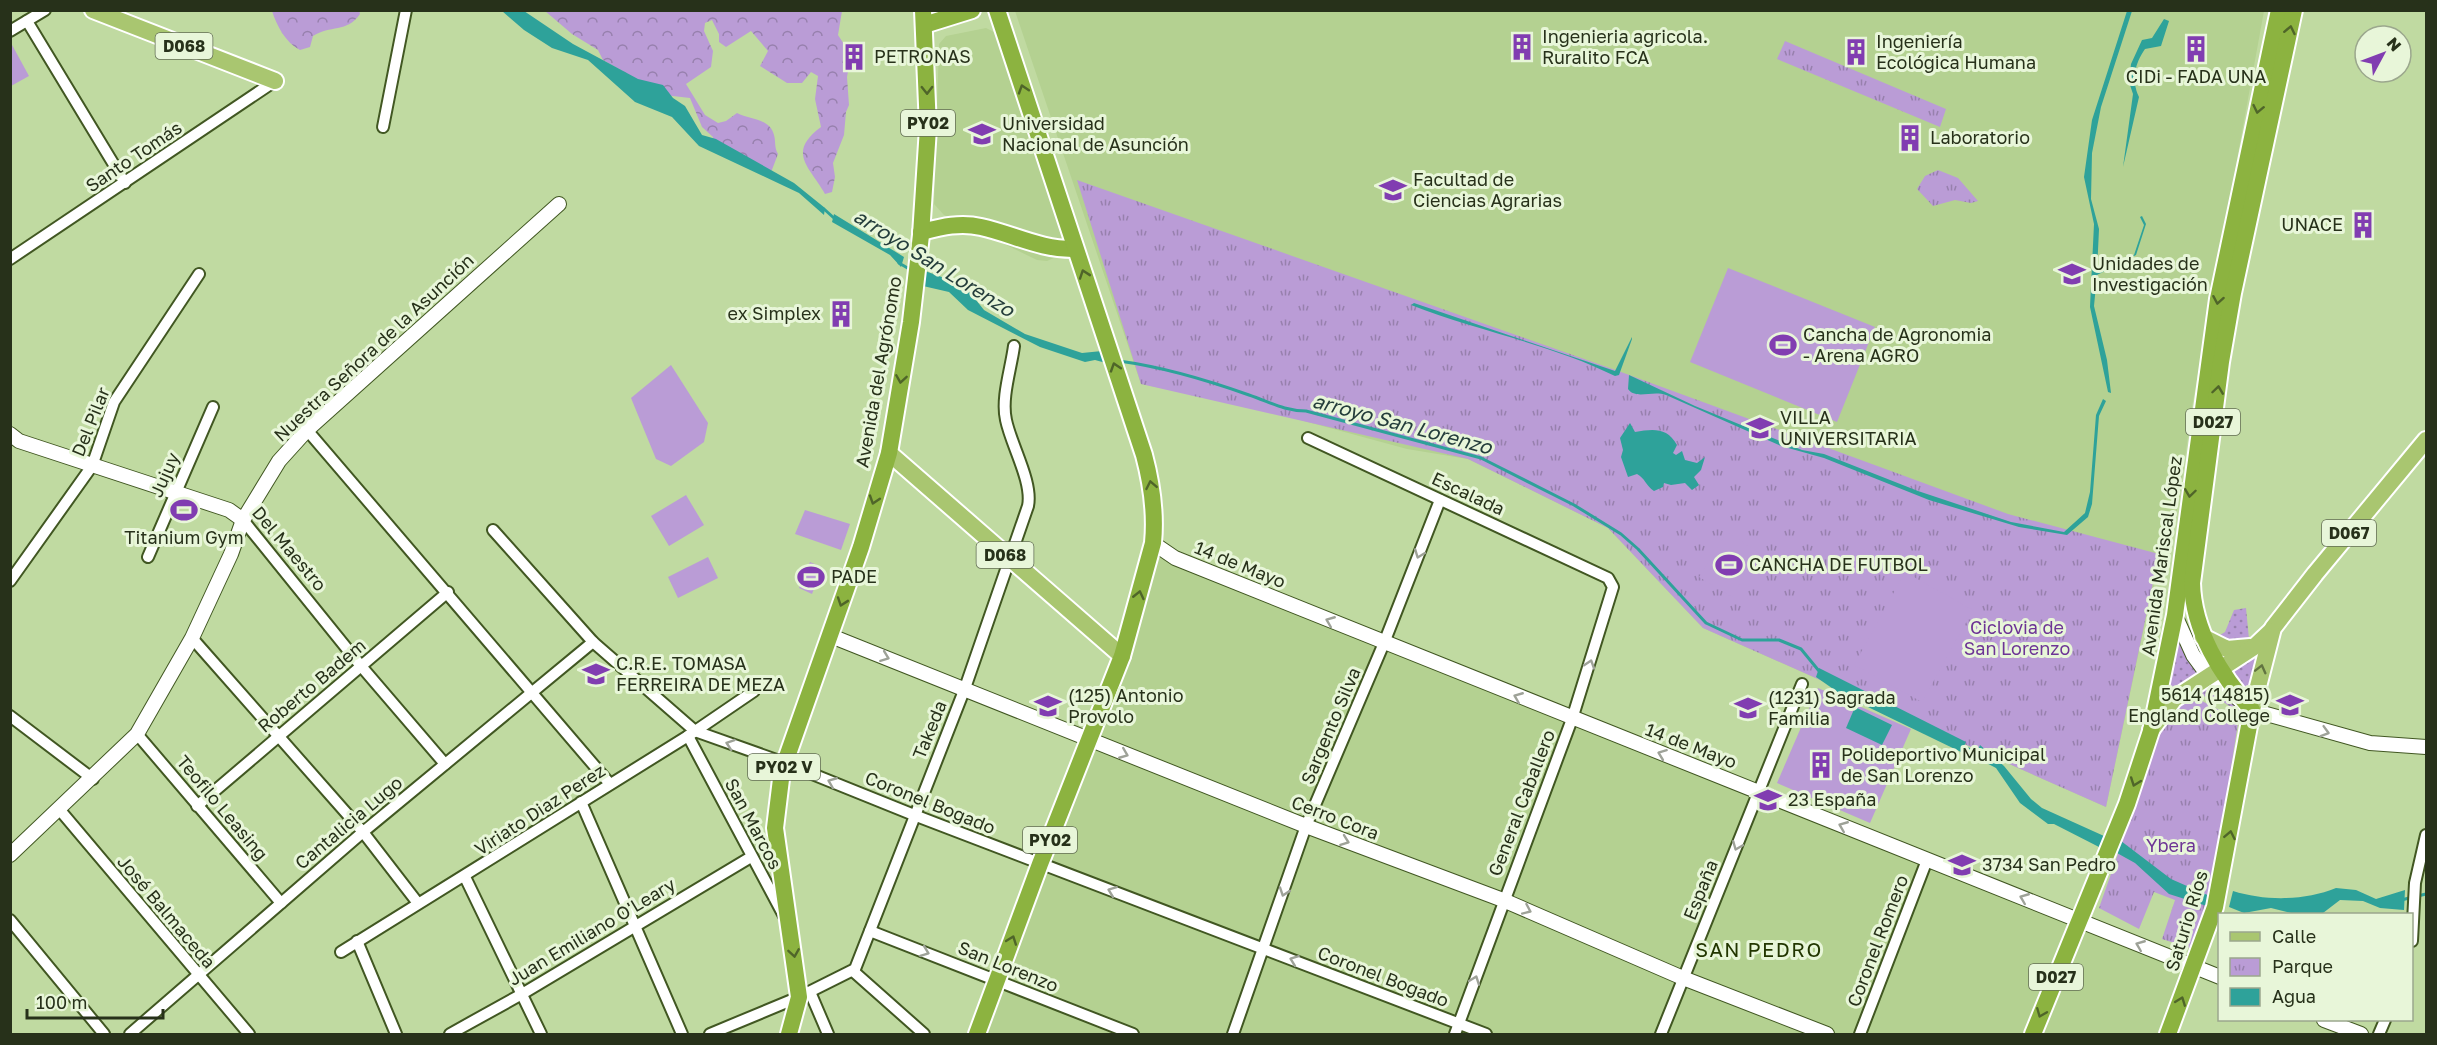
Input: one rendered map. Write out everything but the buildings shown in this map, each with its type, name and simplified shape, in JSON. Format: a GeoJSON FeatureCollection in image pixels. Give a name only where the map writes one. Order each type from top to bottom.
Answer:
{"type":"FeatureCollection","features":[{"type":"Feature","properties":{"kind":"highway"},"geometry":{"type":"LineString","coordinates":[[924,18],[972,10]]}},
{"type":"Feature","properties":{"kind":"highway","name":"PY02"},"geometry":{"type":"LineString","coordinates":[[977,1035],[1040,864],[1124,651],[1153,543],[1154,506],[1151,483],[1128,405],[997,10]]}},
{"type":"Feature","properties":{"kind":"highway","name":"Avenida Mariscal López"},"geometry":{"type":"LineString","coordinates":[[2078,920],[2102,866],[2151,731],[2175,615],[2218,299],[2279,10]]}},
{"type":"Feature","properties":{"kind":"highway","name":"Avenida Mariscal López"},"geometry":{"type":"LineString","coordinates":[[2215,672],[2192,602],[2192,583],[2222,362],[2246,231],[2294,10]]}},
{"type":"Feature","properties":{"kind":"highway","name":"PY02"},"geometry":{"type":"LineString","coordinates":[[921,234],[928,128],[924,18]]}},
{"type":"Feature","properties":{"kind":"highway"},"geometry":{"type":"LineString","coordinates":[[921,234],[958,224],[980,226],[1053,250],[1075,249]]}},
{"type":"Feature","properties":{"kind":"highway","name":"Avenida del Agrónomo"},"geometry":{"type":"LineString","coordinates":[[789,1035],[805,994],[790,927],[775,828],[785,763],[831,636],[889,453],[911,322],[921,234]]}},
{"type":"Feature","properties":{"kind":"highway","name":"D027"},"geometry":{"type":"LineString","coordinates":[[2215,672],[2252,710]]}},
{"type":"Feature","properties":{"kind":"highway","name":"Saturio Ríos"},"geometry":{"type":"LineString","coordinates":[[2168,1035],[2211,921],[2219,893],[2252,710]]}},
{"type":"Feature","properties":{"kind":"highway","name":"D027"},"geometry":{"type":"LineString","coordinates":[[2033,1035],[2078,920]]}},
{"type":"Feature","properties":{"kind":"main road","name":"D068"},"geometry":{"type":"LineString","coordinates":[[93,10],[275,81]]}},
{"type":"Feature","properties":{"kind":"main road","name":"D067"},"geometry":{"type":"LineString","coordinates":[[2151,731],[2174,699],[2254,646],[2273,628],[2314,574],[2427,440]]}},
{"type":"Feature","properties":{"kind":"main road","name":"D068"},"geometry":{"type":"LineString","coordinates":[[889,453],[1012,554],[1124,651]]}},
{"type":"Feature","properties":{"kind":"main road","name":"D067"},"geometry":{"type":"LineString","coordinates":[[2252,710],[2273,628]]}},
{"type":"Feature","properties":{"kind":"main road"},"geometry":{"type":"LineString","coordinates":[[2203,637],[2227,649],[2239,650],[2254,646]]}},
{"type":"Feature","properties":{"kind":"street"},"geometry":{"type":"LineString","coordinates":[[10,31],[45,10]]}},
{"type":"Feature","properties":{"kind":"street"},"geometry":{"type":"LineString","coordinates":[[383,128],[406,10]]}},
{"type":"Feature","properties":{"kind":"street"},"geometry":{"type":"LineString","coordinates":[[27,21],[125,183]]}},
{"type":"Feature","properties":{"kind":"street","name":"Santo Tomás"},"geometry":{"type":"LineString","coordinates":[[10,259],[275,81]]}},
{"type":"Feature","properties":{"kind":"street","name":"Nuestra Señora de la Asunción"},"geometry":{"type":"LineString","coordinates":[[10,855],[93,779],[137,734],[192,638],[231,554],[243,520],[279,461],[307,430],[559,204]]}},
{"type":"Feature","properties":{"kind":"street","name":"Del Pilar"},"geometry":{"type":"LineString","coordinates":[[10,581],[92,466],[114,402],[199,274]]}},
{"type":"Feature","properties":{"kind":"street","name":"Takeda"},"geometry":{"type":"LineString","coordinates":[[854,971],[965,688],[1030,499],[1006,420],[1005,406],[1014,346]]}},
{"type":"Feature","properties":{"kind":"street","name":"Jujuy"},"geometry":{"type":"LineString","coordinates":[[148,557],[213,407]]}},
{"type":"Feature","properties":{"kind":"street"},"geometry":{"type":"LineString","coordinates":[[307,430],[610,784]]}},
{"type":"Feature","properties":{"kind":"street","name":"Del Maestro"},"geometry":{"type":"LineString","coordinates":[[10,434],[19,441],[174,494],[229,510],[243,520],[361,666],[445,764]]}},
{"type":"Feature","properties":{"kind":"street","name":"Escalada"},"geometry":{"type":"LineString","coordinates":[[1308,438],[1608,578],[1612,582]]}},
{"type":"Feature","properties":{"kind":"street","name":"Sargento Silva"},"geometry":{"type":"LineString","coordinates":[[1233,1035],[1306,826],[1384,643],[1440,500]]}},
{"type":"Feature","properties":{"kind":"street","name":"Coronel Bogado"},"geometry":{"type":"LineString","coordinates":[[493,530],[594,642],[691,734],[785,763],[914,816],[1265,948],[1457,1029],[1486,1035]]}},
{"type":"Feature","properties":{"kind":"street","name":"14 de Mayo"},"geometry":{"type":"LineString","coordinates":[[1153,543],[1175,558],[2218,977]]}},
{"type":"Feature","properties":{"kind":"street","name":"General Caballero"},"geometry":{"type":"LineString","coordinates":[[1457,1029],[1572,719],[1613,593],[1612,582]]}},
{"type":"Feature","properties":{"kind":"street","name":"Roberto Badem"},"geometry":{"type":"LineString","coordinates":[[197,806],[448,592]]}},
{"type":"Feature","properties":{"kind":"street"},"geometry":{"type":"LineString","coordinates":[[2175,615],[2193,655],[2215,672]]}},
{"type":"Feature","properties":{"kind":"street","name":"Cerro Cora"},"geometry":{"type":"LineString","coordinates":[[831,636],[1306,826],[1503,900],[1683,978],[1827,1035]]}},
{"type":"Feature","properties":{"kind":"street"},"geometry":{"type":"LineString","coordinates":[[192,638],[363,832],[417,902]]}},
{"type":"Feature","properties":{"kind":"street","name":"Cantalicia Lugo"},"geometry":{"type":"LineString","coordinates":[[130,1035],[363,832],[594,642]]}},
{"type":"Feature","properties":{"kind":"street","name":"España"},"geometry":{"type":"LineString","coordinates":[[1660,1035],[1802,684]]}},
{"type":"Feature","properties":{"kind":"street","name":"Viriato Diaz Perez"},"geometry":{"type":"LineString","coordinates":[[341,952],[417,902],[465,877],[691,734],[754,691]]}},
{"type":"Feature","properties":{"kind":"street"},"geometry":{"type":"LineString","coordinates":[[2252,710],[2370,743],[2427,747]]}},
{"type":"Feature","properties":{"kind":"street"},"geometry":{"type":"LineString","coordinates":[[10,716],[93,779]]}},
{"type":"Feature","properties":{"kind":"street","name":"Teofilo Leasing"},"geometry":{"type":"LineString","coordinates":[[137,734],[281,903]]}},
{"type":"Feature","properties":{"kind":"street","name":"San Marcos"},"geometry":{"type":"LineString","coordinates":[[691,734],[751,857],[790,927]]}},
{"type":"Feature","properties":{"kind":"street"},"geometry":{"type":"LineString","coordinates":[[581,802],[682,1035]]}},
{"type":"Feature","properties":{"kind":"street","name":"José Balmaceda"},"geometry":{"type":"LineString","coordinates":[[59,809],[249,1035]]}},
{"type":"Feature","properties":{"kind":"street"},"geometry":{"type":"LineString","coordinates":[[2413,926],[2415,883],[2427,835]]}},
{"type":"Feature","properties":{"kind":"street","name":"Juan Emiliano O'Leary"},"geometry":{"type":"LineString","coordinates":[[450,1035],[751,857]]}},
{"type":"Feature","properties":{"kind":"street","name":"Coronel Romero"},"geometry":{"type":"LineString","coordinates":[[1860,1035],[1927,860]]}},
{"type":"Feature","properties":{"kind":"street"},"geometry":{"type":"LineString","coordinates":[[465,877],[541,1035]]}},
{"type":"Feature","properties":{"kind":"street"},"geometry":{"type":"LineString","coordinates":[[10,920],[104,1035]]}},
{"type":"Feature","properties":{"kind":"street","name":"San Lorenzo"},"geometry":{"type":"LineString","coordinates":[[870,930],[1133,1035]]}},
{"type":"Feature","properties":{"kind":"street"},"geometry":{"type":"LineString","coordinates":[[357,941],[396,1035]]}},
{"type":"Feature","properties":{"kind":"street"},"geometry":{"type":"LineString","coordinates":[[710,1035],[854,971],[924,1035]]}},
{"type":"Feature","properties":{"kind":"street"},"geometry":{"type":"LineString","coordinates":[[805,994],[828,1035]]}},
{"type":"Feature","properties":{"kind":"street"},"geometry":{"type":"LineString","coordinates":[[2326,1021],[2361,1035]]}},
{"type":"Feature","properties":{"kind":"street"},"geometry":{"type":"LineString","coordinates":[[2379,1035],[2385,1021]]}},
{"type":"Feature","properties":{"kind":"shaded area","name":"VILLA UNIVERSITARIA"},"geometry":{"type":"Polygon","coordinates":[[[1015,11],[2264,11],[2192,407],[2179,502],[2166,557],[2162,556],[2149,604],[2106,807],[1703,628],[1608,528],[1468,459],[1407,449],[1241,404],[1141,384],[1015,11]]]}},
{"type":"Feature","properties":{"kind":"shaded area","name":"Universidad Nacional de Asunción"},"geometry":{"type":"Polygon","coordinates":[[[986,28],[996,33],[1063,240],[1056,257],[1047,261],[1037,260],[944,215],[934,204],[939,44],[946,36],[986,28]]]}},
{"type":"Feature","properties":{"kind":"shaded area"},"geometry":{"type":"Polygon","coordinates":[[[1155,547],[2195,967],[2169,1034],[972,1034],[1155,547]]]}},
{"type":"Feature","properties":{"kind":"green space"},"geometry":{"type":"Polygon","coordinates":[[[359,10],[360,14],[350,24],[313,36],[310,47],[300,50],[282,33],[272,11],[359,10]]]}},
{"type":"Feature","properties":{"kind":"green space"},"geometry":{"type":"Polygon","coordinates":[[[545,11],[842,11],[838,35],[851,55],[847,77],[849,105],[846,112],[844,135],[833,163],[835,177],[832,192],[825,194],[808,168],[803,153],[811,136],[821,127],[815,99],[818,76],[811,72],[802,83],[787,83],[760,66],[768,51],[751,31],[726,47],[719,42],[719,34],[712,20],[705,23],[704,31],[713,51],[711,67],[686,84],[705,115],[718,123],[726,121],[737,113],[764,122],[772,129],[778,154],[770,175],[712,148],[713,137],[702,127],[690,98],[664,95],[603,60],[598,50],[572,34],[545,11]]]}},
{"type":"Feature","properties":{"kind":"green space"},"geometry":{"type":"Polygon","coordinates":[[[1785,41],[1946,109],[1940,127],[1777,59],[1785,41]]]}},
{"type":"Feature","properties":{"kind":"green space"},"geometry":{"type":"Polygon","coordinates":[[[11,43],[29,76],[10,86],[11,43]]]}},
{"type":"Feature","properties":{"kind":"green space"},"geometry":{"type":"Polygon","coordinates":[[[1938,170],[1958,178],[1978,201],[1971,203],[1955,200],[1933,206],[1917,189],[1925,176],[1938,170]]]}},
{"type":"Feature","properties":{"kind":"green space","name":"Ciclovia de San Lorenzo"},"geometry":{"type":"Polygon","coordinates":[[[1077,180],[1621,372],[2008,514],[2159,554],[2106,807],[1703,628],[1608,528],[1468,459],[1141,384],[1077,180]]]}},
{"type":"Feature","properties":{"kind":"green space","name":"Cancha de Agronomia - Arena AGRO"},"geometry":{"type":"Polygon","coordinates":[[[1728,268],[1875,327],[1837,422],[1690,362],[1728,268]]]}},
{"type":"Feature","properties":{"kind":"green space"},"geometry":{"type":"Polygon","coordinates":[[[671,365],[708,423],[704,442],[671,466],[656,459],[631,398],[671,365]]]}},
{"type":"Feature","properties":{"kind":"green space"},"geometry":{"type":"Polygon","coordinates":[[[686,495],[704,525],[669,546],[651,516],[686,495]]]}},
{"type":"Feature","properties":{"kind":"green space"},"geometry":{"type":"Polygon","coordinates":[[[805,510],[850,524],[841,550],[795,534],[805,510]]]}},
{"type":"Feature","properties":{"kind":"green space","name":"CANCHA DE FUTBOL"},"geometry":{"type":"Polygon","coordinates":[[[1727,532],[1759,553],[1732,597],[1699,577],[1727,532]]]}},
{"type":"Feature","properties":{"kind":"green space"},"geometry":{"type":"Polygon","coordinates":[[[708,557],[718,578],[678,598],[668,577],[708,557]]]}},
{"type":"Feature","properties":{"kind":"green space","name":"PADE"},"geometry":{"type":"Polygon","coordinates":[[[810,562],[822,567],[812,594],[799,588],[810,562]]]}},
{"type":"Feature","properties":{"kind":"green space"},"geometry":{"type":"Polygon","coordinates":[[[1905,572],[1973,610],[1922,702],[1854,665],[1905,572]]]}},
{"type":"Feature","properties":{"kind":"green space"},"geometry":{"type":"Polygon","coordinates":[[[2246,608],[2249,639],[2233,641],[2220,635],[2225,632],[2234,610],[2246,608]]]}},
{"type":"Feature","properties":{"kind":"green space"},"geometry":{"type":"Polygon","coordinates":[[[2179,640],[2200,672],[2172,691],[2169,688],[2179,640]]]}},
{"type":"Feature","properties":{"kind":"green space"},"geometry":{"type":"Polygon","coordinates":[[[2259,650],[2248,692],[2240,686],[2232,670],[2259,650]]]}},
{"type":"Feature","properties":{"kind":"green space"},"geometry":{"type":"Polygon","coordinates":[[[2208,686],[2234,703],[2243,719],[2227,704],[2213,698],[2192,697],[2208,686]]]}},
{"type":"Feature","properties":{"kind":"green space"},"geometry":{"type":"Polygon","coordinates":[[[1818,688],[1911,729],[1870,823],[1777,783],[1818,688]]]}},
{"type":"Feature","properties":{"kind":"green space","name":"Ybera"},"geometry":{"type":"Polygon","coordinates":[[[2200,700],[2235,718],[2238,723],[2212,892],[2193,949],[2162,939],[2175,900],[2154,892],[2139,929],[2099,908],[2166,717],[2181,705],[2200,700]]]}},
{"type":"Feature","properties":{"kind":"water"},"geometry":{"type":"Polygon","coordinates":[[[502,11],[524,11],[573,44],[638,79],[663,85],[673,98],[685,106],[702,135],[716,139],[794,183],[825,208],[824,215],[799,193],[699,146],[672,117],[635,102],[588,60],[552,48],[524,30],[502,11]]]}},
{"type":"Feature","properties":{"kind":"water"},"geometry":{"type":"Polygon","coordinates":[[[2127,11],[2132,11],[2101,107],[2092,153],[2091,199],[2099,229],[2097,272],[2134,255],[2144,225],[2140,217],[2142,216],[2146,224],[2136,255],[2097,275],[2094,306],[2107,360],[2111,393],[2108,392],[2090,307],[2094,224],[2084,177],[2092,120],[2127,11]]]}},
{"type":"Feature","properties":{"kind":"water"},"geometry":{"type":"Polygon","coordinates":[[[2164,19],[2169,21],[2161,46],[2145,49],[2137,66],[2135,84],[2139,97],[2123,167],[2133,94],[2129,82],[2131,64],[2142,40],[2152,38],[2164,19]]]}},
{"type":"Feature","properties":{"kind":"water"},"geometry":{"type":"Polygon","coordinates":[[[834,214],[904,257],[901,267],[890,255],[832,222],[834,214]]]}},
{"type":"Feature","properties":{"kind":"water"},"geometry":{"type":"Polygon","coordinates":[[[925,271],[964,285],[984,310],[1025,334],[1082,353],[1102,351],[1106,363],[1095,360],[1085,362],[1040,347],[968,310],[949,292],[923,286],[925,271]]]}},
{"type":"Feature","properties":{"kind":"water"},"geometry":{"type":"Polygon","coordinates":[[[1414,303],[1615,371],[1632,337],[1632,339],[1619,375],[1615,376],[1540,346],[1411,305],[1414,303]]]}},
{"type":"Feature","properties":{"kind":"water"},"geometry":{"type":"Polygon","coordinates":[[[1629,375],[1695,406],[1802,450],[1824,454],[1918,491],[2011,522],[2064,532],[2085,513],[2090,492],[2096,415],[2103,399],[2106,401],[2099,416],[2092,504],[2088,517],[2067,535],[2019,527],[1929,500],[1824,458],[1781,446],[1666,395],[1635,394],[1628,389],[1629,375]]]}},
{"type":"Feature","properties":{"kind":"water"},"geometry":{"type":"Polygon","coordinates":[[[1630,423],[1635,432],[1654,430],[1669,435],[1677,445],[1673,453],[1676,455],[1682,451],[1685,460],[1697,463],[1705,457],[1701,470],[1694,477],[1699,485],[1692,490],[1685,483],[1671,485],[1664,483],[1663,487],[1654,491],[1637,474],[1628,477],[1621,457],[1623,450],[1620,438],[1630,423]]]}},
{"type":"Feature","properties":{"kind":"water"},"geometry":{"type":"Polygon","coordinates":[[[1819,668],[1966,742],[1961,752],[1839,693],[1816,677],[1819,668]]]}},
{"type":"Feature","properties":{"kind":"water"},"geometry":{"type":"Polygon","coordinates":[[[1855,707],[1892,725],[1882,745],[1846,728],[1855,707]]]}},
{"type":"Feature","properties":{"kind":"water"},"geometry":{"type":"Polygon","coordinates":[[[1980,745],[2004,766],[2031,799],[2042,808],[2104,836],[2099,847],[2054,824],[2048,824],[2020,803],[1996,768],[1975,757],[1980,745]]]}},
{"type":"Feature","properties":{"kind":"water"},"geometry":{"type":"Polygon","coordinates":[[[2121,841],[2171,879],[2212,897],[2210,907],[2169,894],[2135,863],[2117,853],[2121,841]]]}},
{"type":"Feature","properties":{"kind":"water"},"geometry":{"type":"Polygon","coordinates":[[[2336,888],[2356,890],[2376,899],[2405,890],[2404,910],[2380,908],[2363,901],[2340,900],[2323,913],[2291,913],[2271,908],[2244,913],[2229,907],[2233,891],[2271,898],[2298,897],[2336,888]]]}},
{"type":"Feature","properties":{"kind":"waterway","name":"arroyo San Lorenzo"},"geometry":{"type":"LineString","coordinates":[[824,209],[835,219]]}},
{"type":"Feature","properties":{"kind":"waterway","name":"arroyo San Lorenzo"},"geometry":{"type":"LineString","coordinates":[[899,263],[911,270]]}},
{"type":"Feature","properties":{"kind":"waterway","name":"arroyo San Lorenzo"},"geometry":{"type":"LineString","coordinates":[[1119,361],[1185,375],[1233,389],[1284,408],[1306,411],[1481,458],[1574,505],[1621,534],[1638,549],[1706,623],[1742,640],[1779,640],[1801,649],[1819,671]]}},
{"type":"Feature","properties":{"kind":"waterway","name":"arroyo San Lorenzo"},"geometry":{"type":"LineString","coordinates":[[1962,746],[1978,753]]}},
{"type":"Feature","properties":{"kind":"waterway","name":"arroyo San Lorenzo"},"geometry":{"type":"LineString","coordinates":[[2401,900],[2426,894]]}},
{"type":"Feature","properties":{"kind":"place","name":"Ingenieria agricola. Ruralito FCA"},"geometry":{"type":"Point","coordinates":[1522,47]}},
{"type":"Feature","properties":{"kind":"place","name":"CIDi - FADA UNA"},"geometry":{"type":"Point","coordinates":[2196,49]}},
{"type":"Feature","properties":{"kind":"place","name":"Ingeniería Ecológica Humana"},"geometry":{"type":"Point","coordinates":[1856,52]}},
{"type":"Feature","properties":{"kind":"place","name":"PETRONAS"},"geometry":{"type":"Point","coordinates":[854,57]}},
{"type":"Feature","properties":{"kind":"place","name":"Universidad Nacional de Asunción"},"geometry":{"type":"Point","coordinates":[982,134]}},
{"type":"Feature","properties":{"kind":"place","name":"Laboratorio"},"geometry":{"type":"Point","coordinates":[1910,138]}},
{"type":"Feature","properties":{"kind":"place","name":"Facultad de Ciencias Agrarias"},"geometry":{"type":"Point","coordinates":[1393,190]}},
{"type":"Feature","properties":{"kind":"place","name":"UNACE"},"geometry":{"type":"Point","coordinates":[2363,225]}},
{"type":"Feature","properties":{"kind":"place","name":"Unidades de Investigación"},"geometry":{"type":"Point","coordinates":[2072,274]}},
{"type":"Feature","properties":{"kind":"place","name":"ex Simplex"},"geometry":{"type":"Point","coordinates":[841,314]}},
{"type":"Feature","properties":{"kind":"place","name":"Cancha de Agronomia - Arena AGRO"},"geometry":{"type":"Point","coordinates":[1783,345]}},
{"type":"Feature","properties":{"kind":"place","name":"VILLA UNIVERSITARIA"},"geometry":{"type":"Point","coordinates":[1760,428]}},
{"type":"Feature","properties":{"kind":"place","name":"Titanium Gym"},"geometry":{"type":"Point","coordinates":[184,510]}},
{"type":"Feature","properties":{"kind":"place","name":"CANCHA DE FUTBOL"},"geometry":{"type":"Point","coordinates":[1729,565]}},
{"type":"Feature","properties":{"kind":"place","name":"PADE"},"geometry":{"type":"Point","coordinates":[811,577]}},
{"type":"Feature","properties":{"kind":"place","name":"C.R.E. TOMASA FERREIRA DE MEZA"},"geometry":{"type":"Point","coordinates":[596,674]}},
{"type":"Feature","properties":{"kind":"place","name":"5614 (14815) England College"},"geometry":{"type":"Point","coordinates":[2290,705]}},
{"type":"Feature","properties":{"kind":"place","name":"(125) Antonio Provolo"},"geometry":{"type":"Point","coordinates":[1048,706]}},
{"type":"Feature","properties":{"kind":"place","name":"(1231) Sagrada Familia"},"geometry":{"type":"Point","coordinates":[1748,708]}},
{"type":"Feature","properties":{"kind":"place","name":"Polideportivo Municipal de San Lorenzo"},"geometry":{"type":"Point","coordinates":[1821,765]}},
{"type":"Feature","properties":{"kind":"place","name":"23 España"},"geometry":{"type":"Point","coordinates":[1768,800]}},
{"type":"Feature","properties":{"kind":"place","name":"3734 San Pedro"},"geometry":{"type":"Point","coordinates":[1962,865]}},
{"type":"Feature","properties":{"kind":"district","name":"SAN PEDRO"},"geometry":{"type":"Point","coordinates":[1759,950]}}]}
